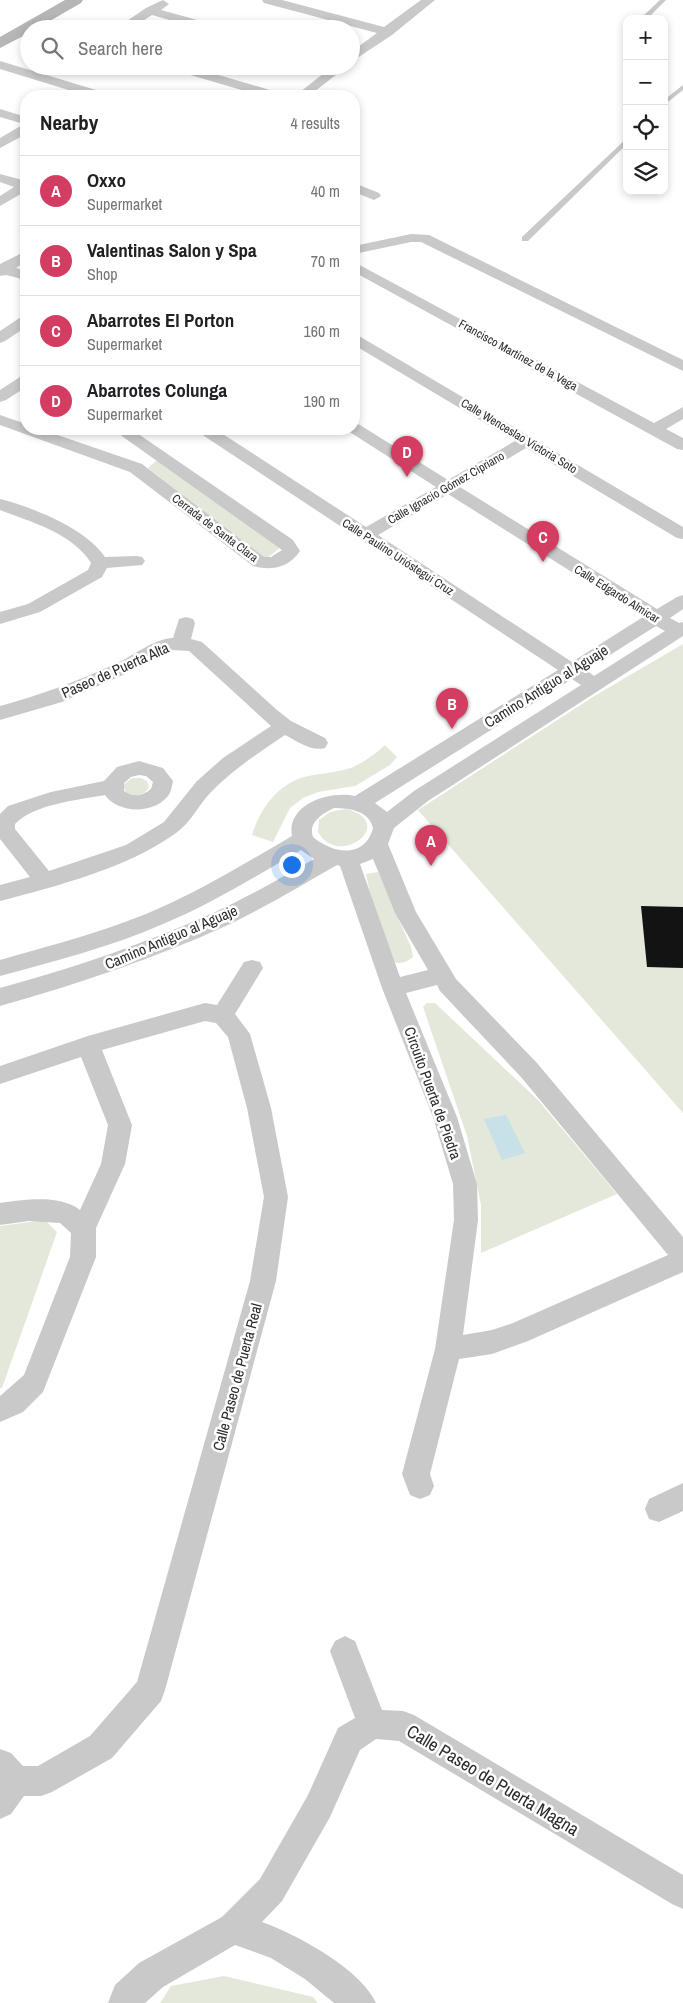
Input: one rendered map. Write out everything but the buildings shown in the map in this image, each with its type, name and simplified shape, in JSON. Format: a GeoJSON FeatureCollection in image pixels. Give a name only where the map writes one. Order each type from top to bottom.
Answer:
{"type":"FeatureCollection","features":[{"type":"Feature","properties":{"kind":"street"},"geometry":{"type":"LineString","coordinates":[[0,30],[53,0]]}},
{"type":"Feature","properties":{"kind":"street"},"geometry":{"type":"LineString","coordinates":[[41,20],[76,0]]}},
{"type":"Feature","properties":{"kind":"street"},"geometry":{"type":"LineString","coordinates":[[135,20],[168,0]]}},
{"type":"Feature","properties":{"kind":"street"},"geometry":{"type":"LineString","coordinates":[[268,0],[357,20]]}},
{"type":"Feature","properties":{"kind":"street"},"geometry":{"type":"LineString","coordinates":[[302,0],[392,28]]}},
{"type":"Feature","properties":{"kind":"street"},"geometry":{"type":"LineString","coordinates":[[360,51],[430,0]]}},
{"type":"Feature","properties":{"kind":"street"},"geometry":{"type":"LineString","coordinates":[[150,11],[182,20]]}},
{"type":"Feature","properties":{"kind":"street"},"geometry":{"type":"LineString","coordinates":[[360,21],[392,28]]}},
{"type":"Feature","properties":{"kind":"street"},"geometry":{"type":"LineString","coordinates":[[0,43],[20,32]]}},
{"type":"Feature","properties":{"kind":"street"},"geometry":{"type":"LineString","coordinates":[[0,66],[20,72]]}},
{"type":"Feature","properties":{"kind":"street"},"geometry":{"type":"LineString","coordinates":[[29,75],[80,90]]}},
{"type":"Feature","properties":{"kind":"street"},"geometry":{"type":"LineString","coordinates":[[39,78],[44,75]]}},
{"type":"Feature","properties":{"kind":"street"},"geometry":{"type":"LineString","coordinates":[[204,75],[254,90]]}},
{"type":"Feature","properties":{"kind":"street"},"geometry":{"type":"LineString","coordinates":[[310,90],[329,75]]}},
{"type":"Feature","properties":{"kind":"street"},"geometry":{"type":"LineString","coordinates":[[0,113],[20,119]]}},
{"type":"Feature","properties":{"kind":"street"},"geometry":{"type":"LineString","coordinates":[[0,144],[20,132]]}},
{"type":"Feature","properties":{"kind":"street"},"geometry":{"type":"LineString","coordinates":[[0,178],[20,184]]}},
{"type":"Feature","properties":{"kind":"street"},"geometry":{"type":"LineString","coordinates":[[2,199],[20,189]]}},
{"type":"Feature","properties":{"kind":"street"},"geometry":{"type":"LineString","coordinates":[[360,190],[374,196]]}},
{"type":"Feature","properties":{"kind":"street"},"geometry":{"type":"LineString","coordinates":[[2,199],[19,204]]}},
{"type":"Feature","properties":{"kind":"street"},"geometry":{"type":"LineString","coordinates":[[360,249],[411,238],[424,238],[683,366]]}},
{"type":"Feature","properties":{"kind":"street"},"geometry":{"type":"LineString","coordinates":[[1,270],[20,258]]}},
{"type":"Feature","properties":{"kind":"street","name":"Francisco Martínez de la Vega"},"geometry":{"type":"LineString","coordinates":[[360,269],[683,445]]}},
{"type":"Feature","properties":{"kind":"street"},"geometry":{"type":"LineString","coordinates":[[1,270],[20,275]]}},
{"type":"Feature","properties":{"kind":"street"},"geometry":{"type":"LineString","coordinates":[[0,338],[20,324]]}},
{"type":"Feature","properties":{"kind":"street","name":"Calle Wenceslao Victoria Soto"},"geometry":{"type":"LineString","coordinates":[[360,343],[683,534]]}},
{"type":"Feature","properties":{"kind":"street"},"geometry":{"type":"LineString","coordinates":[[0,397],[20,384]]}},
{"type":"Feature","properties":{"kind":"street"},"geometry":{"type":"LineString","coordinates":[[655,430],[683,412]]}},
{"type":"Feature","properties":{"kind":"street","name":"Cerrada de Santa Clara"},"geometry":{"type":"LineString","coordinates":[[0,420],[20,427]]}},
{"type":"Feature","properties":{"kind":"street","name":"Calle Edgardo Almicar"},"geometry":{"type":"LineString","coordinates":[[360,432],[655,618],[680,630]]}},
{"type":"Feature","properties":{"kind":"street","name":"Cerrada de Santa Clara"},"geometry":{"type":"LineString","coordinates":[[42,435],[136,468],[259,562],[270,564],[279,562],[291,552],[287,544],[128,435]]}},
{"type":"Feature","properties":{"kind":"street","name":"Calle Paulino Urióstegui Cruz"},"geometry":{"type":"LineString","coordinates":[[213,435],[593,684]]}},
{"type":"Feature","properties":{"kind":"street","name":"Calle Ignacio Gómez Cipriano"},"geometry":{"type":"LineString","coordinates":[[365,535],[527,441]]}},
{"type":"Feature","properties":{"kind":"street"},"geometry":{"type":"LineString","coordinates":[[136,468],[158,456]]}},
{"type":"Feature","properties":{"kind":"street"},"geometry":{"type":"LineString","coordinates":[[0,504],[58,527],[96,553],[100,563],[96,573],[34,608],[0,618]]}},
{"type":"Feature","properties":{"kind":"street"},"geometry":{"type":"LineString","coordinates":[[100,563],[136,561]]}},
{"type":"Feature","properties":{"kind":"street","name":"Camino Antiguo al Aguaje"},"geometry":{"type":"LineString","coordinates":[[359,803],[683,601]]}},
{"type":"Feature","properties":{"kind":"street"},"geometry":{"type":"LineString","coordinates":[[181,643],[186,623]]}},
{"type":"Feature","properties":{"kind":"street","name":"Camino Antiguo al Aguaje"},"geometry":{"type":"LineString","coordinates":[[380,835],[421,796],[680,630]]}},
{"type":"Feature","properties":{"kind":"street","name":"Paseo de Puerta Alta"},"geometry":{"type":"LineString","coordinates":[[0,713],[55,698],[125,667],[168,644],[181,643],[195,646],[284,726],[318,743]]}},
{"type":"Feature","properties":{"kind":"street"},"geometry":{"type":"LineString","coordinates":[[0,894],[45,881],[133,850],[171,827],[204,786],[224,769],[284,726]]}},
{"type":"Feature","properties":{"kind":"street"},"geometry":{"type":"LineString","coordinates":[[45,881],[5,832],[2,822],[15,811],[58,797],[112,787]]}},
{"type":"Feature","properties":{"kind":"street"},"geometry":{"type":"LineString","coordinates":[[380,835],[370,851],[341,858],[315,851],[303,838],[302,829],[304,819],[315,808],[333,801],[359,803],[370,808],[378,816],[380,835],[406,913],[448,986],[529,1070],[683,1255]]}},
{"type":"Feature","properties":{"kind":"street","name":"Camino Antiguo al Aguaje"},"geometry":{"type":"LineString","coordinates":[[0,968],[94,942],[176,910],[254,869],[303,838]]}},
{"type":"Feature","properties":{"kind":"street","name":"Camino Antiguo al Aguaje"},"geometry":{"type":"LineString","coordinates":[[0,997],[68,978],[145,951],[224,917],[341,858]]}},
{"type":"Feature","properties":{"kind":"street","name":"Circuito Puerta de Piedra"},"geometry":{"type":"LineString","coordinates":[[341,858],[445,1117],[465,1184],[466,1220],[448,1348],[416,1474],[420,1486]]}},
{"type":"Feature","properties":{"kind":"street"},"geometry":{"type":"LineString","coordinates":[[0,1075],[88,1045],[205,1012],[223,1015],[252,968]]}},
{"type":"Feature","properties":{"kind":"street"},"geometry":{"type":"LineString","coordinates":[[393,988],[442,975]]}},
{"type":"Feature","properties":{"kind":"street","name":"Calle Paseo de Puerta Real"},"geometry":{"type":"LineString","coordinates":[[5,1782],[41,1780],[101,1746],[150,1690],[263,1281],[276,1197],[259,1108],[239,1034],[223,1015]]}},
{"type":"Feature","properties":{"kind":"street"},"geometry":{"type":"LineString","coordinates":[[0,1410],[14,1403],[34,1383],[83,1257],[84,1228],[113,1164],[120,1125],[88,1045]]}},
{"type":"Feature","properties":{"kind":"street"},"geometry":{"type":"LineString","coordinates":[[0,1214],[29,1210],[65,1213],[84,1228]]}},
{"type":"Feature","properties":{"kind":"street"},"geometry":{"type":"LineString","coordinates":[[448,1348],[492,1342],[520,1333],[683,1260]]}},
{"type":"Feature","properties":{"kind":"street"},"geometry":{"type":"LineString","coordinates":[[125,2003],[151,1976],[233,1928],[271,1890],[319,1806],[349,1739],[372,1724],[345,1651]]}},
{"type":"Feature","properties":{"kind":"street","name":"Calle Paseo de Puerta Magna"},"geometry":{"type":"LineString","coordinates":[[372,1724],[403,1726],[683,1893]]}},
{"type":"Feature","properties":{"kind":"street"},"geometry":{"type":"LineString","coordinates":[[233,1928],[280,1945],[316,1967],[359,2003]]}},
{"type":"Feature","properties":{"kind":"lane"},"geometry":{"type":"LineString","coordinates":[[647,15],[663,0]]}},
{"type":"Feature","properties":{"kind":"lane"},"geometry":{"type":"LineString","coordinates":[[668,100],[683,87]]}},
{"type":"Feature","properties":{"kind":"lane"},"geometry":{"type":"LineString","coordinates":[[525,239],[623,144]]}},
{"type":"Feature","properties":{"kind":"shaded area"},"geometry":{"type":"Polygon","coordinates":[[[157,460],[282,546],[265,560],[148,468],[157,460]]]}},
{"type":"Feature","properties":{"kind":"shaded area"},"geometry":{"type":"Polygon","coordinates":[[[683,644],[683,1113],[418,810],[596,695],[683,644]]]}},
{"type":"Feature","properties":{"kind":"shaded area"},"geometry":{"type":"Polygon","coordinates":[[[385,745],[397,757],[390,765],[355,786],[318,792],[303,798],[290,808],[273,842],[252,835],[265,807],[286,786],[304,777],[341,771],[353,767],[385,745]]]}},
{"type":"Feature","properties":{"kind":"shaded area"},"geometry":{"type":"Polygon","coordinates":[[[132,778],[141,778],[147,781],[149,787],[145,793],[133,795],[126,793],[123,785],[132,778]]]}},
{"type":"Feature","properties":{"kind":"shaded area"},"geometry":{"type":"Polygon","coordinates":[[[346,809],[361,815],[367,823],[366,832],[360,840],[350,845],[339,846],[327,842],[318,832],[319,820],[330,812],[346,809]]]}},
{"type":"Feature","properties":{"kind":"shaded area"},"geometry":{"type":"Polygon","coordinates":[[[378,872],[411,947],[413,957],[408,961],[392,962],[373,907],[366,874],[378,872]]]}},
{"type":"Feature","properties":{"kind":"shaded area"},"geometry":{"type":"Polygon","coordinates":[[[427,1003],[435,1003],[538,1100],[617,1194],[481,1253],[481,1205],[467,1136],[423,1007],[427,1003]]]}},
{"type":"Feature","properties":{"kind":"shaded area"},"geometry":{"type":"Polygon","coordinates":[[[45,1220],[57,1232],[2,1388],[0,1388],[0,1226],[45,1220]]]}},
{"type":"Feature","properties":{"kind":"shaded area"},"geometry":{"type":"Polygon","coordinates":[[[224,1976],[313,1997],[318,2003],[160,2003],[171,1986],[224,1976]]]}},
{"type":"Feature","properties":{"kind":"water"},"geometry":{"type":"Polygon","coordinates":[[[506,1115],[525,1153],[502,1160],[484,1119],[506,1115]]]}},
{"type":"Feature","properties":{"kind":"place","name":"Abarrotes Colunga"},"geometry":{"type":"Point","coordinates":[407,477]}},
{"type":"Feature","properties":{"kind":"place","name":"Abarrotes El Porton"},"geometry":{"type":"Point","coordinates":[543,562]}},
{"type":"Feature","properties":{"kind":"place","name":"Valentinas Salon y Spa"},"geometry":{"type":"Point","coordinates":[452,729]}},
{"type":"Feature","properties":{"kind":"place","name":"Oxxo"},"geometry":{"type":"Point","coordinates":[431,866]}}]}
